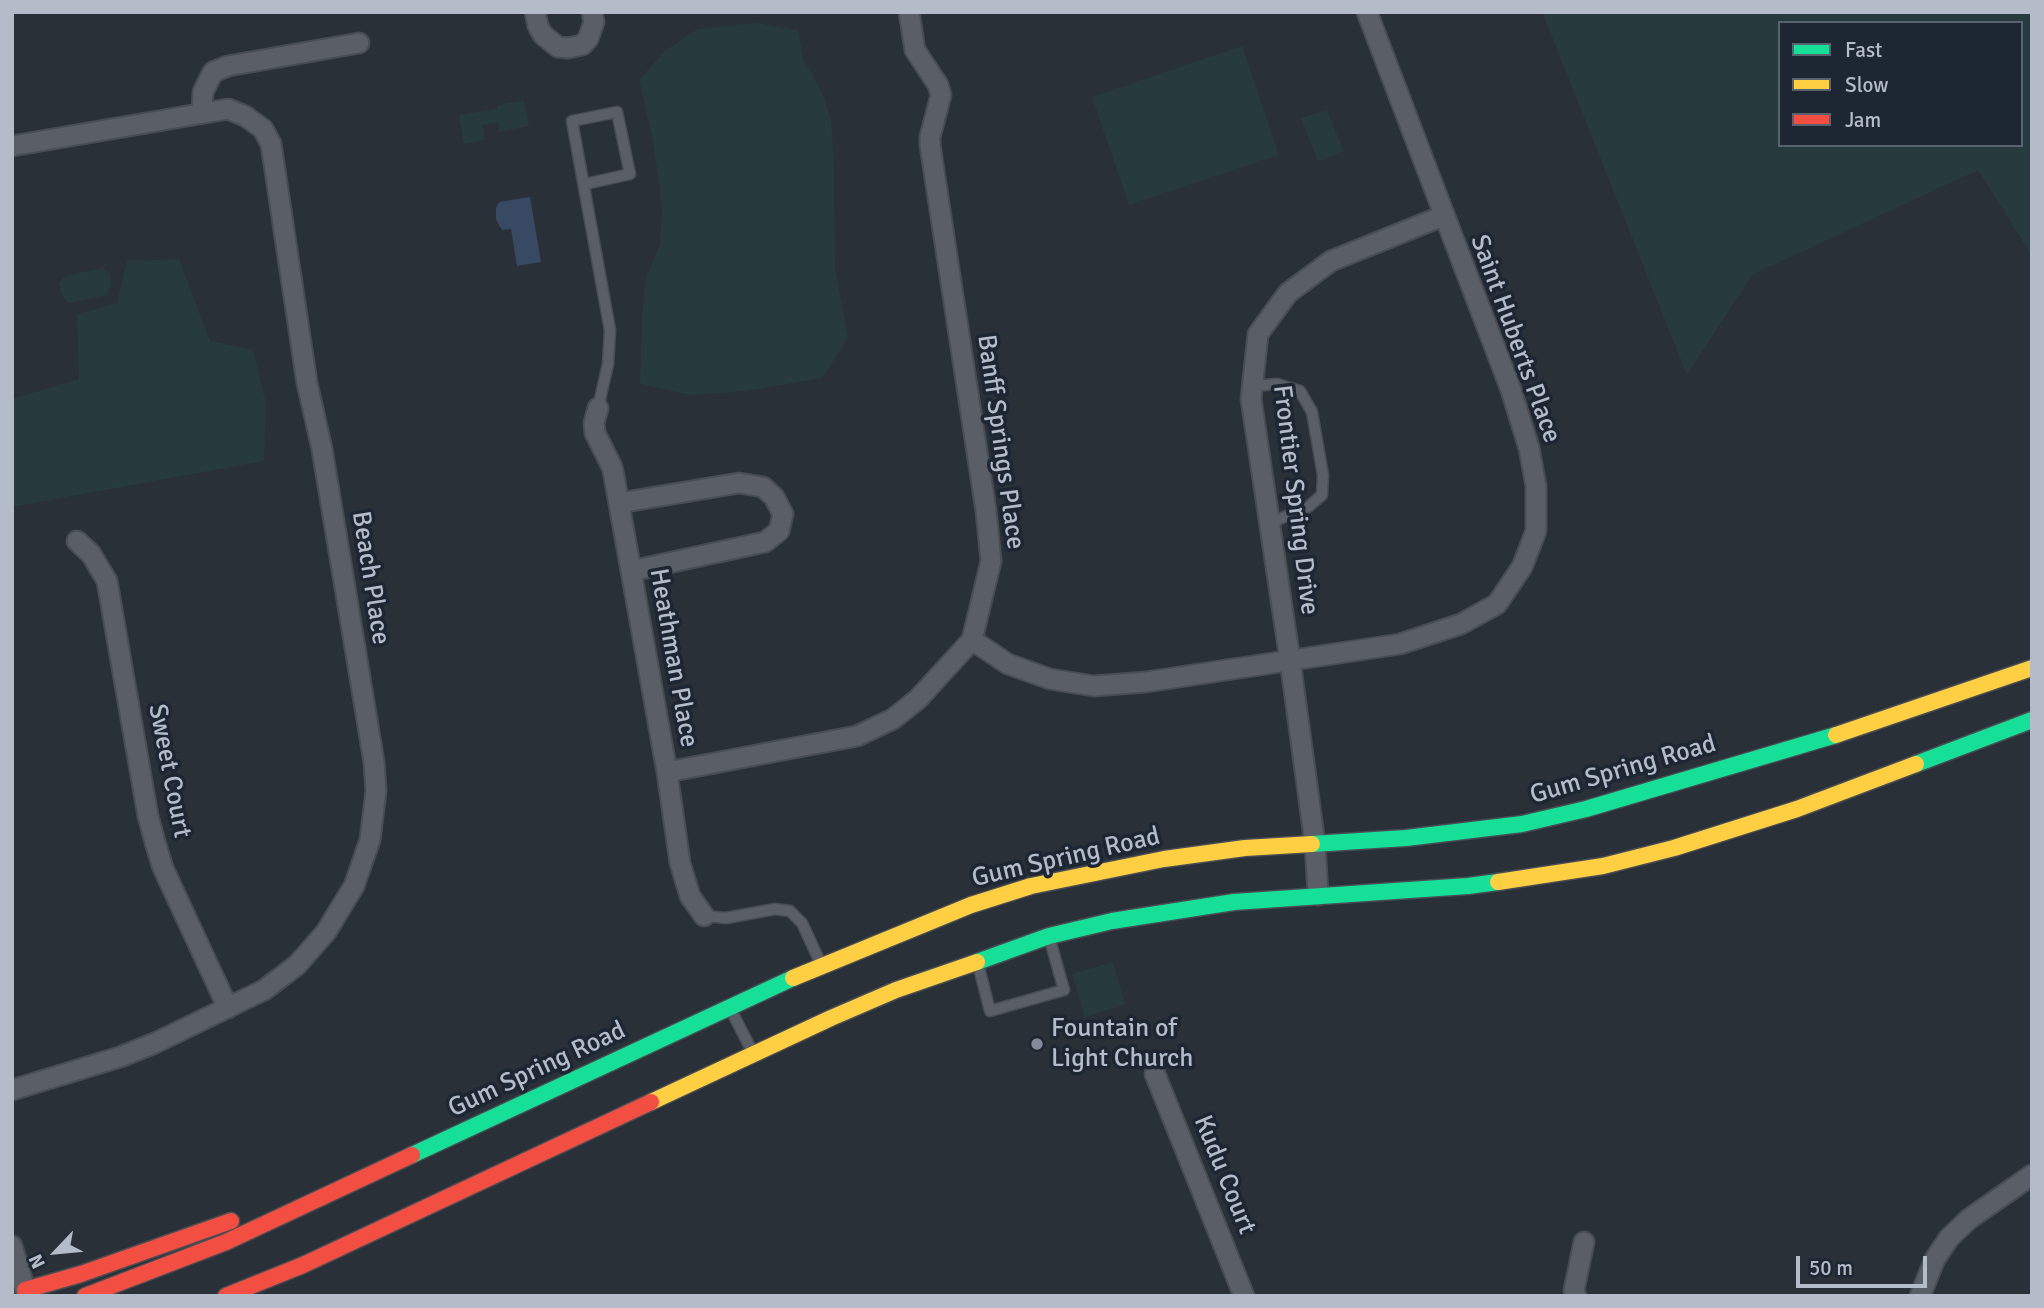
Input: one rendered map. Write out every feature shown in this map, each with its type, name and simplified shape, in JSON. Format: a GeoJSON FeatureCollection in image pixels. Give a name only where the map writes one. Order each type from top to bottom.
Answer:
{"type":"FeatureCollection","features":[{"type":"Feature","properties":{"kind":"main road","name":"Gum Spring Road"},"geometry":{"type":"LineString","coordinates":[[85,1296],[226,1242],[822,966],[911,928],[1031,886],[1164,859],[1245,848],[1468,832],[1522,824],[1586,809],[1870,725],[2032,667]]}},
{"type":"Feature","properties":{"kind":"main road"},"geometry":{"type":"LineString","coordinates":[[226,1296],[303,1265],[753,1053],[895,990],[1049,936],[1112,921],[1184,909],[1318,895],[1468,886],[1603,866],[1674,848],[1773,817],[2032,720]]}},
{"type":"Feature","properties":{"kind":"main road"},"geometry":{"type":"LineString","coordinates":[[26,1293],[235,1219],[312,1202]]}},
{"type":"Feature","properties":{"kind":"street"},"geometry":{"type":"LineString","coordinates":[[536,12],[538,26],[543,35],[558,47],[568,48],[582,45],[588,39],[594,22],[592,12]]}},
{"type":"Feature","properties":{"kind":"street","name":"Banff Springs Place"},"geometry":{"type":"LineString","coordinates":[[667,772],[857,736],[893,719],[918,699],[972,640],[991,561],[984,498],[930,145],[941,95],[938,85],[919,58],[913,41],[909,12]]}},
{"type":"Feature","properties":{"kind":"street","name":"Saint Huberts Place"},"geometry":{"type":"LineString","coordinates":[[972,640],[1008,664],[1050,678],[1094,686],[1146,682],[1400,644],[1461,624],[1497,604],[1522,567],[1535,531],[1536,486],[1529,448],[1511,390],[1367,12]]}},
{"type":"Feature","properties":{"kind":"street"},"geometry":{"type":"LineString","coordinates":[[202,113],[203,92],[213,72],[228,66],[359,43]]}},
{"type":"Feature","properties":{"kind":"street","name":"Beach Place"},"geometry":{"type":"LineString","coordinates":[[12,146],[228,109],[246,116],[263,129],[271,144],[307,383],[322,449],[376,791],[370,840],[362,868],[337,918],[312,951],[297,965],[264,990],[184,1030],[120,1057],[12,1090]]}},
{"type":"Feature","properties":{"kind":"street","name":"Frontier Spring Drive"},"geometry":{"type":"LineString","coordinates":[[1318,895],[1315,844],[1251,399],[1258,334],[1288,293],[1331,261],[1443,216]]}},
{"type":"Feature","properties":{"kind":"street","name":"Heathman Place"},"geometry":{"type":"LineString","coordinates":[[598,408],[594,423],[595,433],[612,467],[667,772],[680,863],[691,896],[704,916]]}},
{"type":"Feature","properties":{"kind":"street"},"geometry":{"type":"LineString","coordinates":[[619,503],[739,483],[763,487],[774,497],[783,514],[779,531],[765,541],[631,571]]}},
{"type":"Feature","properties":{"kind":"street","name":"Sweet Court"},"geometry":{"type":"LineString","coordinates":[[77,541],[91,554],[107,581],[155,842],[163,868],[228,1008]]}},
{"type":"Feature","properties":{"kind":"street","name":"Kudu Court"},"geometry":{"type":"LineString","coordinates":[[1155,1074],[1244,1296]]}},
{"type":"Feature","properties":{"kind":"street"},"geometry":{"type":"LineString","coordinates":[[1920,1296],[1934,1259],[1949,1238],[1969,1219],[2032,1175]]}},
{"type":"Feature","properties":{"kind":"street"},"geometry":{"type":"LineString","coordinates":[[1576,1296],[1574,1290],[1584,1242]]}},
{"type":"Feature","properties":{"kind":"street"},"geometry":{"type":"LineString","coordinates":[[12,1246],[26,1293]]}},
{"type":"Feature","properties":{"kind":"lane"},"geometry":{"type":"LineString","coordinates":[[585,184],[630,174],[617,112],[572,121],[610,330],[608,364],[598,408]]}},
{"type":"Feature","properties":{"kind":"lane"},"geometry":{"type":"LineString","coordinates":[[1252,386],[1277,384],[1300,391],[1311,412],[1323,475],[1322,495],[1308,507],[1270,523]]}},
{"type":"Feature","properties":{"kind":"lane"},"geometry":{"type":"LineString","coordinates":[[704,916],[726,918],[775,909],[790,911],[802,923],[822,966]]}},
{"type":"Feature","properties":{"kind":"lane"},"geometry":{"type":"LineString","coordinates":[[977,960],[990,1011],[1064,990],[1049,936]]}},
{"type":"Feature","properties":{"kind":"lane"},"geometry":{"type":"LineString","coordinates":[[729,1007],[753,1053]]}},
{"type":"Feature","properties":{"kind":"green space"},"geometry":{"type":"Polygon","coordinates":[[[1542,12],[2032,12],[2032,256],[1978,170],[1752,275],[1687,375],[1542,12]]]}},
{"type":"Feature","properties":{"kind":"green space"},"geometry":{"type":"Polygon","coordinates":[[[755,23],[798,30],[803,59],[822,92],[831,120],[835,268],[848,338],[822,378],[747,391],[691,395],[640,384],[646,277],[660,245],[662,208],[653,140],[639,80],[665,51],[698,29],[755,23]]]}},
{"type":"Feature","properties":{"kind":"green space"},"geometry":{"type":"Polygon","coordinates":[[[1242,46],[1279,155],[1129,205],[1092,97],[1242,46]]]}},
{"type":"Feature","properties":{"kind":"green space"},"geometry":{"type":"Polygon","coordinates":[[[524,100],[529,126],[499,132],[498,123],[483,125],[484,140],[464,144],[459,115],[497,109],[498,105],[524,100]]]}},
{"type":"Feature","properties":{"kind":"green space"},"geometry":{"type":"Polygon","coordinates":[[[1327,110],[1344,152],[1318,161],[1301,118],[1327,110]]]}},
{"type":"Feature","properties":{"kind":"green space"},"geometry":{"type":"Polygon","coordinates":[[[179,259],[210,341],[253,350],[266,403],[264,461],[12,507],[12,399],[79,379],[77,315],[117,303],[127,261],[179,259]]]}},
{"type":"Feature","properties":{"kind":"green space"},"geometry":{"type":"Polygon","coordinates":[[[103,268],[110,274],[111,286],[107,295],[70,303],[66,301],[60,292],[59,283],[65,276],[103,268]]]}},
{"type":"Feature","properties":{"kind":"green space"},"geometry":{"type":"Polygon","coordinates":[[[1113,962],[1125,1004],[1085,1017],[1072,974],[1113,962]]]}},
{"type":"Feature","properties":{"kind":"water"},"geometry":{"type":"Polygon","coordinates":[[[530,197],[541,262],[517,266],[511,229],[503,230],[500,227],[496,219],[496,208],[499,202],[530,197]]]}},
{"type":"Feature","properties":{"kind":"traffic: fast"},"geometry":{"type":"LineString","coordinates":[[1916,764],[2032,720]]}},
{"type":"Feature","properties":{"kind":"traffic: fast"},"geometry":{"type":"LineString","coordinates":[[1312,844],[1406,838],[1522,824],[1586,809],[1836,735]]}},
{"type":"Feature","properties":{"kind":"traffic: fast"},"geometry":{"type":"LineString","coordinates":[[977,962],[1049,936],[1112,921],[1234,902],[1498,882]]}},
{"type":"Feature","properties":{"kind":"traffic: fast"},"geometry":{"type":"LineString","coordinates":[[412,1155],[793,978]]}},
{"type":"Feature","properties":{"kind":"traffic: slow"},"geometry":{"type":"LineString","coordinates":[[1836,735],[2032,668]]}},
{"type":"Feature","properties":{"kind":"traffic: slow"},"geometry":{"type":"LineString","coordinates":[[1498,882],[1603,866],[1674,848],[1797,809],[1916,764]]}},
{"type":"Feature","properties":{"kind":"traffic: slow"},"geometry":{"type":"LineString","coordinates":[[793,978],[971,905],[1031,886],[1164,859],[1245,848],[1312,844]]}},
{"type":"Feature","properties":{"kind":"traffic: slow"},"geometry":{"type":"LineString","coordinates":[[651,1102],[896,990],[977,962]]}},
{"type":"Feature","properties":{"kind":"traffic: jam"},"geometry":{"type":"LineString","coordinates":[[226,1296],[303,1265],[651,1102]]}},
{"type":"Feature","properties":{"kind":"traffic: jam"},"geometry":{"type":"LineString","coordinates":[[85,1296],[226,1242],[412,1155]]}},
{"type":"Feature","properties":{"kind":"traffic: jam"},"geometry":{"type":"LineString","coordinates":[[25,1290],[81,1274],[231,1221]]}},
{"type":"Feature","properties":{"kind":"place","name":"Fountain of Light Church"},"geometry":{"type":"Point","coordinates":[1037,1044]}}]}
